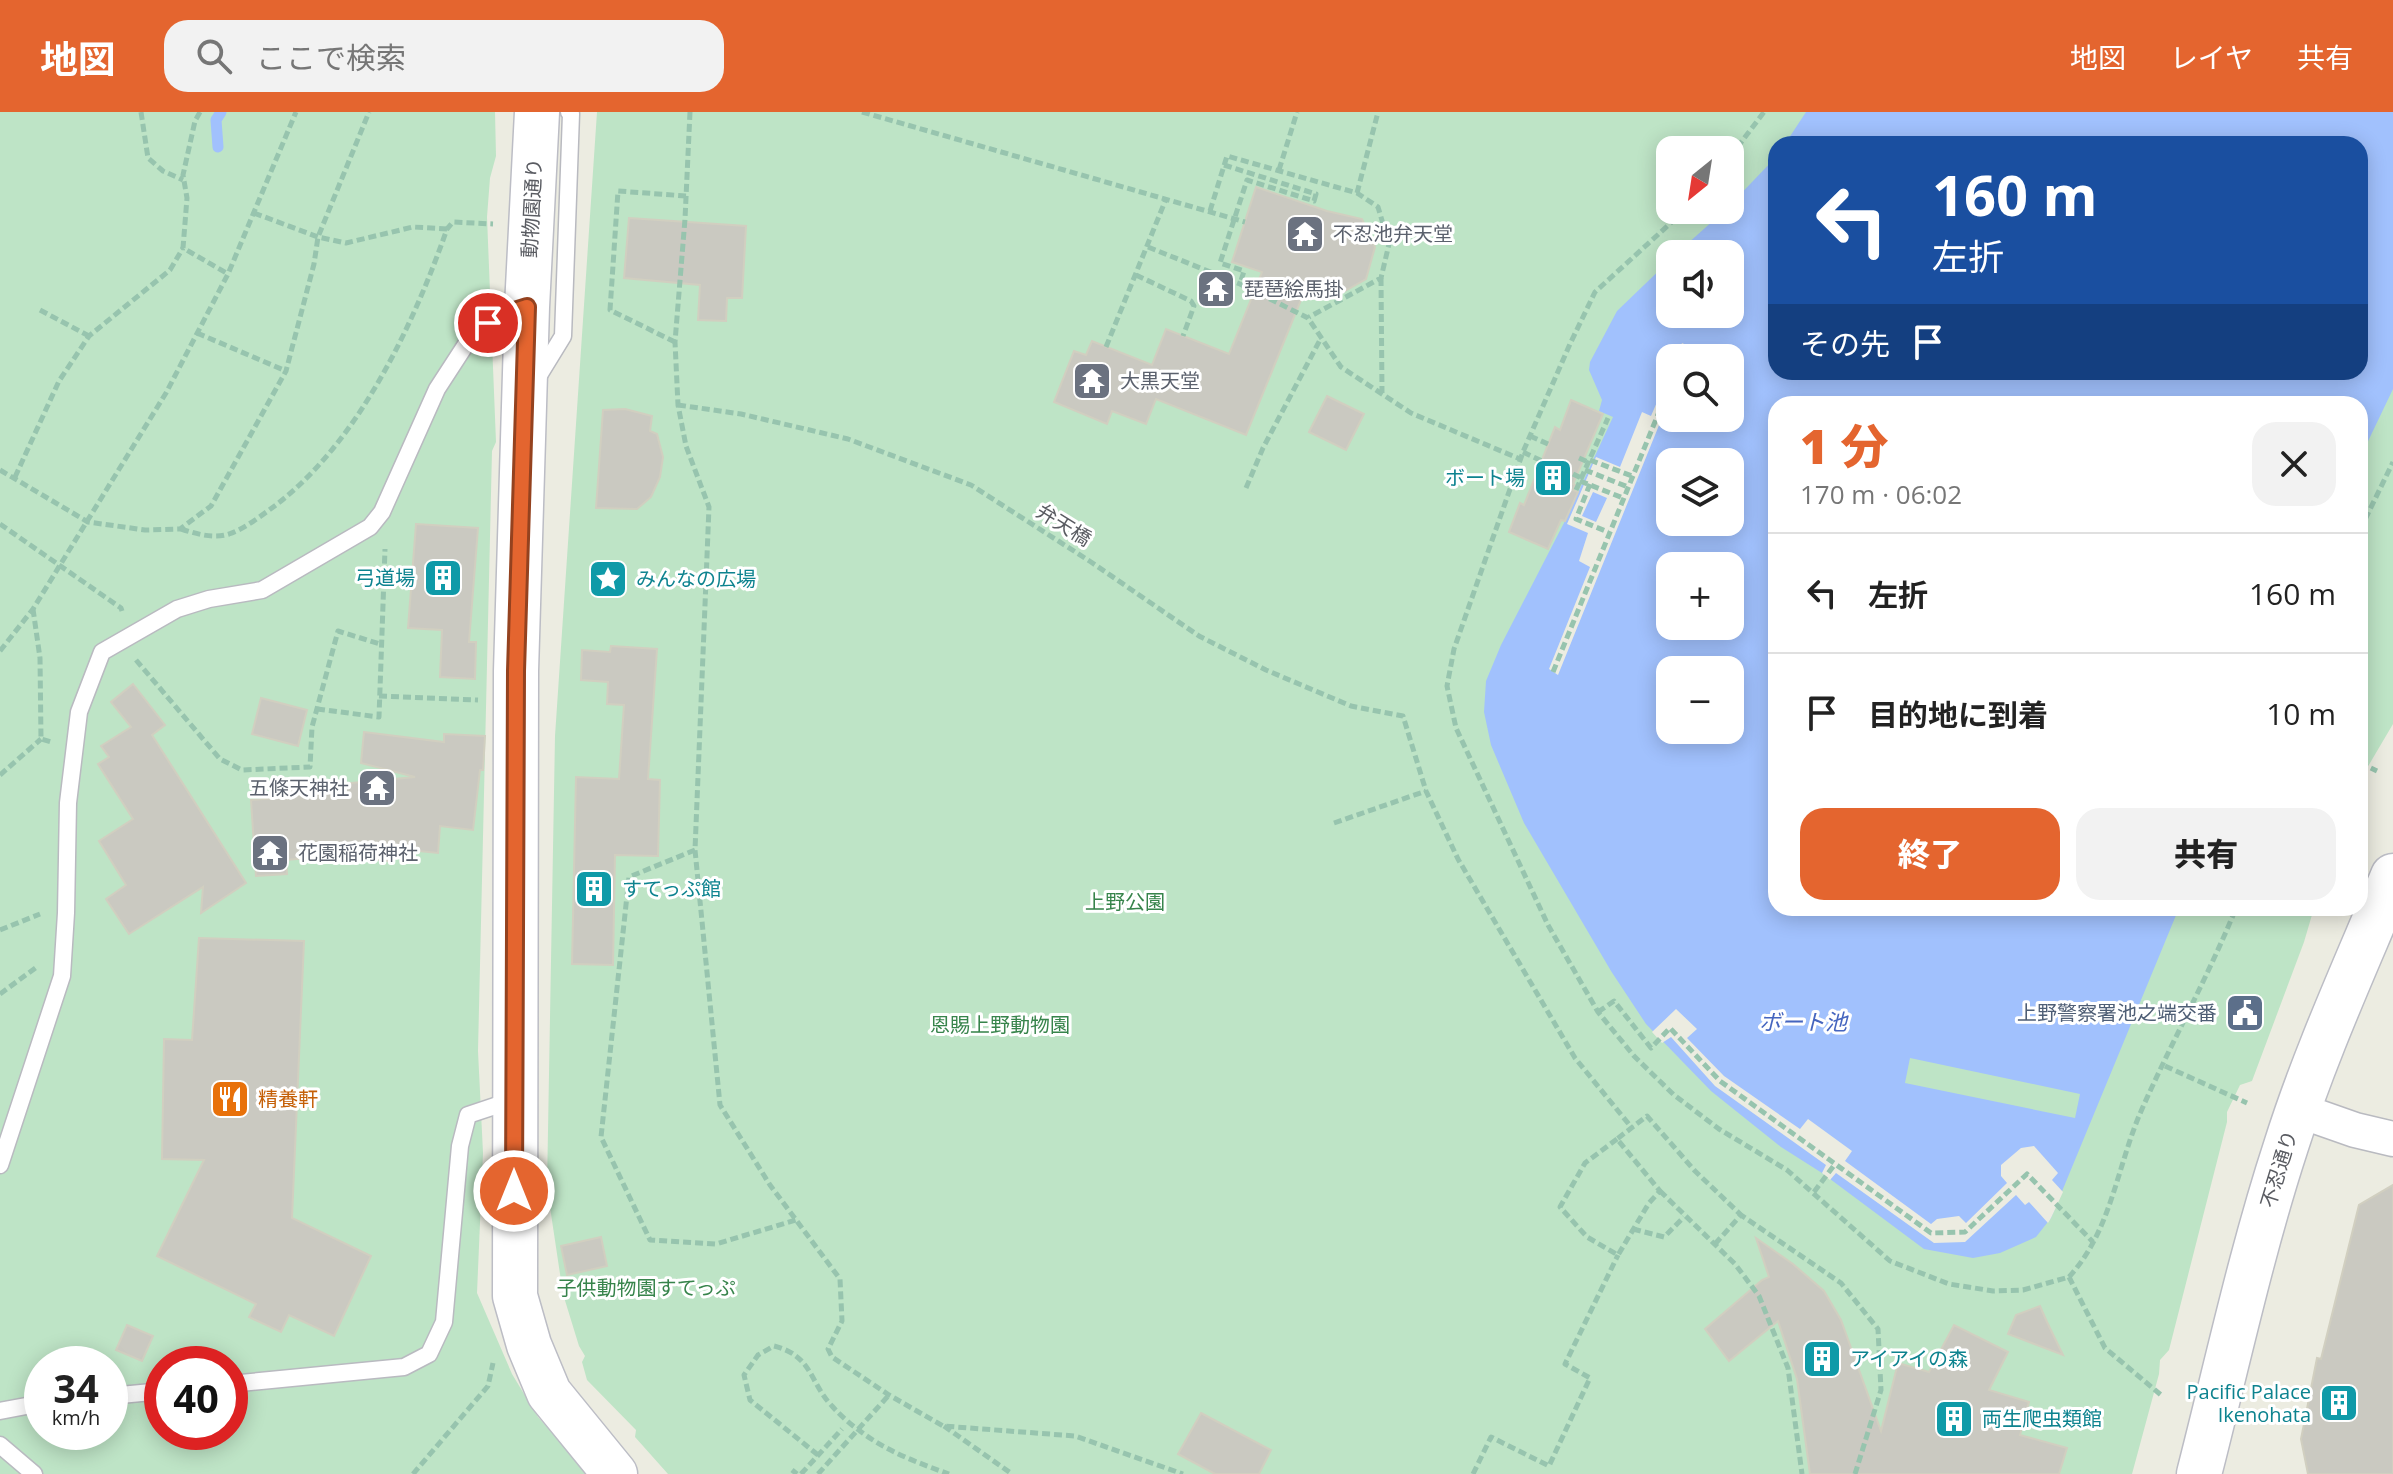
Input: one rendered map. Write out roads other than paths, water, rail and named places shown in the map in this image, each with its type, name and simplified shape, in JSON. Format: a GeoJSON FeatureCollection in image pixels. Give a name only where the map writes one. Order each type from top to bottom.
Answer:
{"type":"FeatureCollection","features":[{"type":"Feature","properties":{"kind":"street","name":"動物園通り"},"geometry":{"type":"LineString","coordinates":[[537,112],[527,307],[516,671],[515,1296],[529,1345],[549,1393],[615,1474]]}},
{"type":"Feature","properties":{"kind":"street","name":"不忍通り"},"geometry":{"type":"LineString","coordinates":[[2199,1474],[2271,1194],[2298,1110],[2315,1061],[2393,876]]}},
{"type":"Feature","properties":{"kind":"street"},"geometry":{"type":"LineString","coordinates":[[2298,1110],[2355,1130],[2393,1139]]}},
{"type":"Feature","properties":{"kind":"lane"},"geometry":{"type":"LineString","coordinates":[[524,398],[563,336],[569,112]]}},
{"type":"Feature","properties":{"kind":"lane"},"geometry":{"type":"LineString","coordinates":[[0,1165],[62,976],[68,803],[79,712],[102,652],[177,609],[209,599],[262,590],[370,527],[382,512],[437,389],[474,332],[502,315],[527,307]]}},
{"type":"Feature","properties":{"kind":"lane"},"geometry":{"type":"LineString","coordinates":[[248,1382],[404,1367],[429,1354],[444,1322],[460,1146],[468,1115],[514,1100]]}},
{"type":"Feature","properties":{"kind":"lane"},"geometry":{"type":"LineString","coordinates":[[0,1411],[24,1406]]}},
{"type":"Feature","properties":{"kind":"lane"},"geometry":{"type":"LineString","coordinates":[[0,1445],[34,1474]]}},
{"type":"Feature","properties":{"kind":"water","name":"ボート池"},"geometry":{"type":"Polygon","coordinates":[[[1806,112],[2393,112],[2393,389],[2368,441],[2368,396],[1768,396],[1768,916],[2176,916],[2051,1218],[2036,1237],[2000,1253],[1973,1258],[1924,1249],[1822,1173],[1781,1147],[1711,1091],[1646,1024],[1611,971],[1524,823],[1491,745],[1484,712],[1486,681],[1613,417],[1599,411],[1602,400],[1589,370],[1590,362],[1617,311],[1656,273],[1656,328],[1744,328],[1744,240],[1692,240],[1709,224],[1744,224],[1744,190],[1768,165],[1768,380],[2368,380],[2368,136],[1790,136],[1806,112]],[[1910,1058],[1905,1083],[2075,1118],[2080,1094],[1910,1058]]]}},
{"type":"Feature","properties":{"kind":"waterway"},"geometry":{"type":"LineString","coordinates":[[218,147],[216,120],[221,112]]}},
{"type":"Feature","properties":{"kind":"place","name":"不忍池弁天堂"},"geometry":{"type":"Point","coordinates":[1305,234]}},
{"type":"Feature","properties":{"kind":"place","name":"琵琶絵馬掛"},"geometry":{"type":"Point","coordinates":[1216,289]}},
{"type":"Feature","properties":{"kind":"place","name":"大黒天堂"},"geometry":{"type":"Point","coordinates":[1092,381]}},
{"type":"Feature","properties":{"kind":"place","name":"ボート場"},"geometry":{"type":"Point","coordinates":[1553,478]}},
{"type":"Feature","properties":{"kind":"place","name":"弓道場"},"geometry":{"type":"Point","coordinates":[443,578]}},
{"type":"Feature","properties":{"kind":"place","name":"みんなの広場"},"geometry":{"type":"Point","coordinates":[608,579]}},
{"type":"Feature","properties":{"kind":"place","name":"五條天神社"},"geometry":{"type":"Point","coordinates":[377,788]}},
{"type":"Feature","properties":{"kind":"place","name":"花園稲荷神社"},"geometry":{"type":"Point","coordinates":[270,853]}},
{"type":"Feature","properties":{"kind":"place","name":"すてっぷ館"},"geometry":{"type":"Point","coordinates":[594,889]}},
{"type":"Feature","properties":{"kind":"place","name":"上野警察署池之端交番"},"geometry":{"type":"Point","coordinates":[2245,1013]}},
{"type":"Feature","properties":{"kind":"place","name":"精養軒"},"geometry":{"type":"Point","coordinates":[230,1099]}},
{"type":"Feature","properties":{"kind":"place","name":"アイアイの森"},"geometry":{"type":"Point","coordinates":[1822,1359]}},
{"type":"Feature","properties":{"kind":"place","name":"Pacific Palace Ikenohata"},"geometry":{"type":"Point","coordinates":[2339,1403]}},
{"type":"Feature","properties":{"kind":"place","name":"両生爬虫類館"},"geometry":{"type":"Point","coordinates":[1954,1419]}},
{"type":"Feature","properties":{"kind":"park label","name":"上野公園"},"geometry":{"type":"Point","coordinates":[1125,902]}},
{"type":"Feature","properties":{"kind":"park label","name":"恩賜上野動物園"},"geometry":{"type":"Point","coordinates":[1000,1025]}},
{"type":"Feature","properties":{"kind":"park label","name":"子供動物園すてっぷ"},"geometry":{"type":"Point","coordinates":[646,1288]}}]}
